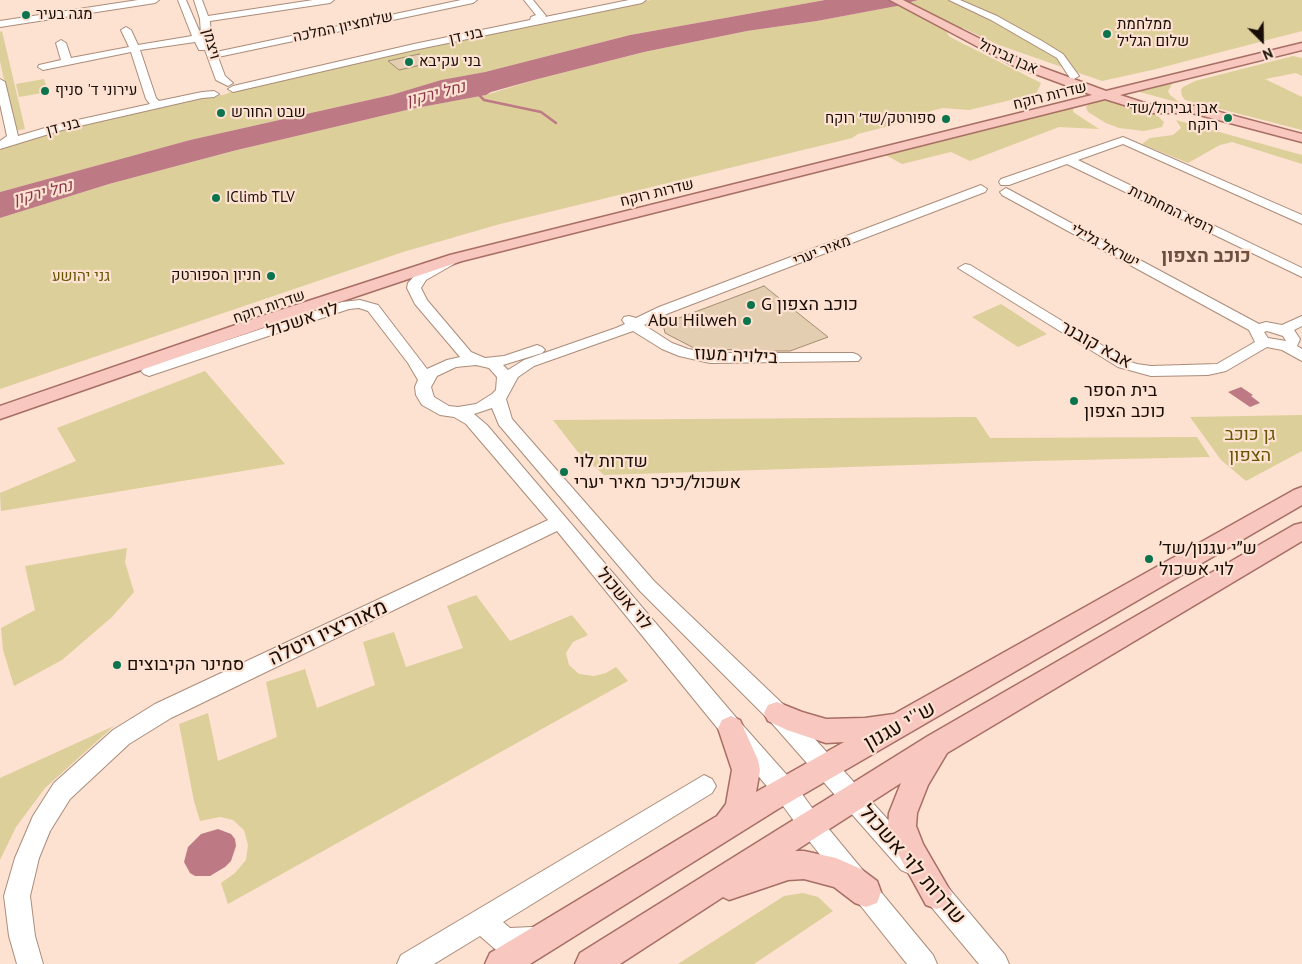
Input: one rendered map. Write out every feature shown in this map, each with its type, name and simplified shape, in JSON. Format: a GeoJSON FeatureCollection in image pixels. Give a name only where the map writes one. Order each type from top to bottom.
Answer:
{"type":"FeatureCollection","features":[{"type":"Feature","properties":{"kind":"main road","name":"אבן גבירול"},"geometry":{"type":"LineString","coordinates":[[895,0],[1034,69],[1084,88],[1102,90]]}},
{"type":"Feature","properties":{"kind":"main road","name":"אבן גבירול"},"geometry":{"type":"LineString","coordinates":[[904,0],[955,29],[1016,56],[1074,76],[1102,90],[1150,109],[1192,109],[1302,138]]}},
{"type":"Feature","properties":{"kind":"main road","name":"שדרות רוקח"},"geometry":{"type":"LineString","coordinates":[[0,413],[406,273],[456,258],[1302,36]]}},
{"type":"Feature","properties":{"kind":"main road","name":"שדרות רוקח"},"geometry":{"type":"LineString","coordinates":[[1102,90],[1123,91],[1302,46]]}},
{"type":"Feature","properties":{"kind":"main road"},"geometry":{"type":"LineString","coordinates":[[1034,69],[1052,82],[1052,90]]}},
{"type":"Feature","properties":{"kind":"main road","name":"שדרות רוקח"},"geometry":{"type":"LineString","coordinates":[[623,201],[1084,88]]}},
{"type":"Feature","properties":{"kind":"main road","name":"שדרות רוקח"},"geometry":{"type":"LineString","coordinates":[[28,403],[230,320],[331,284],[482,236]]}},
{"type":"Feature","properties":{"kind":"main road"},"geometry":{"type":"LineString","coordinates":[[0,424],[149,371],[406,273]]}},
{"type":"Feature","properties":{"kind":"main road"},"geometry":{"type":"LineString","coordinates":[[0,398],[230,320]]}},
{"type":"Feature","properties":{"kind":"main road","name":"ש''י עגנון"},"geometry":{"type":"LineString","coordinates":[[502,964],[786,791],[1302,495]]}},
{"type":"Feature","properties":{"kind":"main road","name":"ש''י עגנון"},"geometry":{"type":"LineString","coordinates":[[591,964],[938,744],[1302,531]]}},
{"type":"Feature","properties":{"kind":"main road"},"geometry":{"type":"LineString","coordinates":[[778,713],[796,722],[826,732],[865,730],[908,722]]}},
{"type":"Feature","properties":{"kind":"main road"},"geometry":{"type":"LineString","coordinates":[[722,830],[736,816],[745,780],[744,760],[731,728]]}},
{"type":"Feature","properties":{"kind":"main road"},"geometry":{"type":"LineString","coordinates":[[938,744],[916,779],[903,813],[902,826],[912,852],[938,894]]}},
{"type":"Feature","properties":{"kind":"main road"},"geometry":{"type":"LineString","coordinates":[[698,895],[788,866],[804,865],[836,872],[850,879],[866,892]]}},
{"type":"Feature","properties":{"kind":"street"},"geometry":{"type":"LineString","coordinates":[[0,24],[113,3],[155,0]]}},
{"type":"Feature","properties":{"kind":"street","name":"ויצמן"},"geometry":{"type":"LineString","coordinates":[[182,0],[213,55],[220,78],[231,85]]}},
{"type":"Feature","properties":{"kind":"street","name":"ויצמן"},"geometry":{"type":"LineString","coordinates":[[198,0],[205,19],[203,38],[212,79],[211,90]]}},
{"type":"Feature","properties":{"kind":"street"},"geometry":{"type":"LineString","coordinates":[[205,19],[330,0]]}},
{"type":"Feature","properties":{"kind":"street","name":"שלומציון המלכה"},"geometry":{"type":"LineString","coordinates":[[213,55],[397,11],[473,0]]}},
{"type":"Feature","properties":{"kind":"street"},"geometry":{"type":"LineString","coordinates":[[528,0],[540,17],[558,17]]}},
{"type":"Feature","properties":{"kind":"street","name":"בני דן"},"geometry":{"type":"LineString","coordinates":[[231,85],[540,17],[632,0]]}},
{"type":"Feature","properties":{"kind":"street","name":"בני דן"},"geometry":{"type":"LineString","coordinates":[[231,85],[642,0]]}},
{"type":"Feature","properties":{"kind":"street"},"geometry":{"type":"LineString","coordinates":[[953,0],[994,18],[1060,56],[1074,76]]}},
{"type":"Feature","properties":{"kind":"street"},"geometry":{"type":"LineString","coordinates":[[126,30],[135,48],[151,99],[156,103]]}},
{"type":"Feature","properties":{"kind":"street"},"geometry":{"type":"LineString","coordinates":[[43,67],[190,38],[203,38]]}},
{"type":"Feature","properties":{"kind":"street"},"geometry":{"type":"LineString","coordinates":[[61,43],[67,63]]}},
{"type":"Feature","properties":{"kind":"street"},"geometry":{"type":"LineString","coordinates":[[0,82],[15,136],[0,146]]}},
{"type":"Feature","properties":{"kind":"street"},"geometry":{"type":"LineString","coordinates":[[211,90],[231,85]]}},
{"type":"Feature","properties":{"kind":"street","name":"בני דן"},"geometry":{"type":"LineString","coordinates":[[0,141],[211,90]]}},
{"type":"Feature","properties":{"kind":"street","name":"בני דן"},"geometry":{"type":"LineString","coordinates":[[0,146],[59,127],[202,95],[211,90]]}},
{"type":"Feature","properties":{"kind":"street","name":"מאיר יערי"},"geometry":{"type":"LineString","coordinates":[[502,390],[513,374],[529,363],[578,341],[1123,140],[1302,220]]}},
{"type":"Feature","properties":{"kind":"street","name":"רופא המחתרות"},"geometry":{"type":"LineString","coordinates":[[1068,160],[1302,274]]}},
{"type":"Feature","properties":{"kind":"street","name":"ישראל גלילי"},"geometry":{"type":"LineString","coordinates":[[994,187],[1261,335]]}},
{"type":"Feature","properties":{"kind":"street"},"geometry":{"type":"LineString","coordinates":[[456,258],[421,276],[415,283],[414,288],[420,301],[457,346],[481,361],[501,370],[505,376],[502,390],[480,408],[458,412],[441,409],[428,401],[424,395],[423,387],[432,372],[446,365],[464,360],[481,361]]}},
{"type":"Feature","properties":{"kind":"street","name":"אבא קובנר"},"geometry":{"type":"LineString","coordinates":[[966,268],[1123,364],[1134,368],[1151,371],[1222,368],[1261,335]]}},
{"type":"Feature","properties":{"kind":"street","name":"לוי אשכול"},"geometry":{"type":"LineString","coordinates":[[149,371],[347,306],[360,304],[373,308],[415,361],[426,380]]}},
{"type":"Feature","properties":{"kind":"street"},"geometry":{"type":"LineString","coordinates":[[1283,330],[1302,320]]}},
{"type":"Feature","properties":{"kind":"street","name":"בילויה מעוז"},"geometry":{"type":"LineString","coordinates":[[631,322],[645,334],[667,346],[684,353],[710,358],[853,358]]}},
{"type":"Feature","properties":{"kind":"street"},"geometry":{"type":"LineString","coordinates":[[1294,345],[1275,345],[1261,335],[1266,326],[1283,330],[1291,336],[1294,345],[1302,356]]}},
{"type":"Feature","properties":{"kind":"street","name":"מאיר יערי"},"geometry":{"type":"LineString","coordinates":[[481,361],[521,356],[578,341]]}},
{"type":"Feature","properties":{"kind":"street","name":"לוי אשכול"},"geometry":{"type":"LineString","coordinates":[[502,390],[499,406],[505,422],[647,586],[778,713],[827,767]]}},
{"type":"Feature","properties":{"kind":"street","name":"לוי אשכול"},"geometry":{"type":"LineString","coordinates":[[458,412],[472,420],[481,430],[786,791]]}},
{"type":"Feature","properties":{"kind":"street","name":"מאוריציו ויטלה"},"geometry":{"type":"LineString","coordinates":[[30,964],[22,936],[17,896],[27,858],[41,824],[62,791],[121,737],[162,711],[560,522]]}},
{"type":"Feature","properties":{"kind":"street","name":"שדרות לוי אשכול"},"geometry":{"type":"LineString","coordinates":[[827,767],[938,894],[996,964]]}},
{"type":"Feature","properties":{"kind":"street"},"geometry":{"type":"LineString","coordinates":[[410,964],[704,786]]}},
{"type":"Feature","properties":{"kind":"street"},"geometry":{"type":"LineString","coordinates":[[786,791],[810,824],[924,964]]}},
{"type":"Feature","properties":{"kind":"street"},"geometry":{"type":"LineString","coordinates":[[482,920],[504,940],[525,942],[545,938]]}},
{"type":"Feature","properties":{"kind":"green space"},"geometry":{"type":"Polygon","coordinates":[[[651,0],[825,0],[630,35],[485,72],[441,80],[391,95],[190,140],[0,192],[0,149],[69,128],[203,96],[223,95],[246,86],[651,0]]]}},
{"type":"Feature","properties":{"kind":"green space","name":"גני יהושע"},"geometry":{"type":"Polygon","coordinates":[[[918,0],[1302,0],[1302,31],[1102,81],[999,45],[963,28],[946,31],[950,37],[1041,83],[1036,94],[969,110],[943,108],[931,111],[924,117],[858,134],[852,138],[500,224],[403,252],[0,389],[0,218],[109,184],[233,151],[411,109],[486,95],[534,80],[644,52],[747,31],[817,21],[897,6],[918,0]]]}},
{"type":"Feature","properties":{"kind":"green space"},"geometry":{"type":"Polygon","coordinates":[[[2,31],[25,129],[15,131],[0,61],[0,32],[2,31]]]}},
{"type":"Feature","properties":{"kind":"green space"},"geometry":{"type":"Polygon","coordinates":[[[1293,56],[1302,58],[1302,76],[1296,73],[1265,79],[1302,97],[1302,130],[1185,100],[1182,96],[1181,90],[1183,87],[1195,81],[1293,56]]]}},
{"type":"Feature","properties":{"kind":"green space"},"geometry":{"type":"Polygon","coordinates":[[[44,79],[48,92],[19,97],[16,84],[44,79]]]}},
{"type":"Feature","properties":{"kind":"green space"},"geometry":{"type":"Polygon","coordinates":[[[1172,84],[1168,91],[1170,95],[1180,103],[1136,91],[1172,84]]]}},
{"type":"Feature","properties":{"kind":"green space"},"geometry":{"type":"Polygon","coordinates":[[[1103,100],[1148,111],[1164,122],[1162,127],[1144,131],[1119,128],[1106,123],[1088,112],[1086,107],[1090,103],[1103,100]]]}},
{"type":"Feature","properties":{"kind":"green space"},"geometry":{"type":"Polygon","coordinates":[[[1074,104],[1073,112],[1099,129],[1059,127],[970,161],[951,152],[902,164],[882,153],[1074,104]]]}},
{"type":"Feature","properties":{"kind":"green space"},"geometry":{"type":"Polygon","coordinates":[[[1176,120],[1302,155],[1302,164],[1232,142],[1220,145],[1188,163],[1142,144],[1150,138],[1173,135],[1181,128],[1176,120]]]}},
{"type":"Feature","properties":{"kind":"green space"},"geometry":{"type":"Polygon","coordinates":[[[1001,304],[1047,334],[1018,347],[972,317],[1001,304]]]}},
{"type":"Feature","properties":{"kind":"green space"},"geometry":{"type":"Polygon","coordinates":[[[205,371],[285,464],[1,511],[0,493],[76,461],[57,428],[205,371]]]}},
{"type":"Feature","properties":{"kind":"green space","name":"גן כוכב הצפון"},"geometry":{"type":"Polygon","coordinates":[[[1302,415],[1302,451],[1246,481],[1221,460],[1190,417],[1302,415]]]}},
{"type":"Feature","properties":{"kind":"green space"},"geometry":{"type":"Polygon","coordinates":[[[976,417],[990,438],[1197,437],[1210,457],[604,475],[577,451],[553,420],[976,417]]]}},
{"type":"Feature","properties":{"kind":"green space"},"geometry":{"type":"Polygon","coordinates":[[[127,548],[125,562],[134,592],[112,617],[62,660],[14,686],[3,650],[1,628],[35,610],[25,566],[127,548]]]}},
{"type":"Feature","properties":{"kind":"green space"},"geometry":{"type":"Polygon","coordinates":[[[476,595],[510,641],[572,615],[588,635],[573,642],[566,653],[569,665],[579,674],[594,676],[606,673],[616,667],[628,681],[228,904],[221,883],[235,873],[246,860],[248,845],[244,830],[233,820],[220,817],[200,821],[194,801],[179,724],[208,713],[218,761],[277,737],[266,682],[305,669],[317,708],[375,685],[363,642],[394,632],[406,667],[463,648],[447,606],[476,595]]]}},
{"type":"Feature","properties":{"kind":"green space"},"geometry":{"type":"Polygon","coordinates":[[[114,726],[45,788],[16,827],[0,860],[0,778],[114,726]]]}},
{"type":"Feature","properties":{"kind":"green space"},"geometry":{"type":"Polygon","coordinates":[[[803,893],[818,897],[833,911],[754,964],[678,964],[784,896],[803,893]]]}},
{"type":"Feature","properties":{"kind":"water","name":"נחל ירקון"},"geometry":{"type":"Polygon","coordinates":[[[825,0],[918,0],[897,6],[817,21],[747,31],[644,52],[534,80],[486,95],[411,109],[233,151],[109,184],[0,218],[0,192],[190,140],[391,95],[441,80],[485,72],[630,35],[825,0]]]}},
{"type":"Feature","properties":{"kind":"water"},"geometry":{"type":"Polygon","coordinates":[[[1241,387],[1253,395],[1251,396],[1260,403],[1250,407],[1228,392],[1241,387]]]}},
{"type":"Feature","properties":{"kind":"water"},"geometry":{"type":"Polygon","coordinates":[[[218,829],[231,834],[235,839],[236,846],[231,861],[210,876],[195,876],[190,873],[184,862],[188,847],[201,834],[218,829]]]}},
{"type":"Feature","properties":{"kind":"building","name":"בני עקיבא"},"geometry":{"type":"Polygon","coordinates":[[[419,54],[430,63],[399,70],[388,61],[419,54]]]}},
{"type":"Feature","properties":{"kind":"building","name":"G כוכב הצפון"},"geometry":{"type":"Polygon","coordinates":[[[764,286],[828,337],[790,351],[758,351],[694,348],[665,333],[663,324],[764,286]]]}},
{"type":"Feature","properties":{"kind":"waterway"},"geometry":{"type":"LineString","coordinates":[[477,93],[484,100],[541,112],[556,123]]}},
{"type":"Feature","properties":{"kind":"place","name":"מגה בעיר"},"geometry":{"type":"Point","coordinates":[26,15]}},
{"type":"Feature","properties":{"kind":"place","name":"ממלחמת שלום הגליל"},"geometry":{"type":"Point","coordinates":[1107,34]}},
{"type":"Feature","properties":{"kind":"place","name":"בני עקיבא"},"geometry":{"type":"Point","coordinates":[409,62]}},
{"type":"Feature","properties":{"kind":"place","name":"עירוני ד' סניף"},"geometry":{"type":"Point","coordinates":[45,91]}},
{"type":"Feature","properties":{"kind":"place","name":"שבט החורש"},"geometry":{"type":"Point","coordinates":[221,113]}},
{"type":"Feature","properties":{"kind":"place","name":"אבן גבירול/שד׳ רוקח"},"geometry":{"type":"Point","coordinates":[1228,118]}},
{"type":"Feature","properties":{"kind":"place","name":"ספורטק/שד׳ רוקח"},"geometry":{"type":"Point","coordinates":[946,119]}},
{"type":"Feature","properties":{"kind":"place","name":"IClimb TLV"},"geometry":{"type":"Point","coordinates":[216,198]}},
{"type":"Feature","properties":{"kind":"place","name":"חניון הספורטק"},"geometry":{"type":"Point","coordinates":[271,276]}},
{"type":"Feature","properties":{"kind":"place","name":"G כוכב הצפון"},"geometry":{"type":"Point","coordinates":[751,305]}},
{"type":"Feature","properties":{"kind":"place","name":"Abu Hilweh"},"geometry":{"type":"Point","coordinates":[747,321]}},
{"type":"Feature","properties":{"kind":"place","name":"בית הספר כוכב הצפון"},"geometry":{"type":"Point","coordinates":[1074,401]}},
{"type":"Feature","properties":{"kind":"place","name":"שדרות לוי אשכול/כיכר מאיר יערי"},"geometry":{"type":"Point","coordinates":[564,472]}},
{"type":"Feature","properties":{"kind":"place","name":"ש״י עגנון/שד׳ לוי אשכול"},"geometry":{"type":"Point","coordinates":[1149,559]}},
{"type":"Feature","properties":{"kind":"place","name":"סמינר הקיבוצים"},"geometry":{"type":"Point","coordinates":[117,665]}},
{"type":"Feature","properties":{"kind":"district","name":"כוכב הצפון"},"geometry":{"type":"Point","coordinates":[1206,257]}}]}
